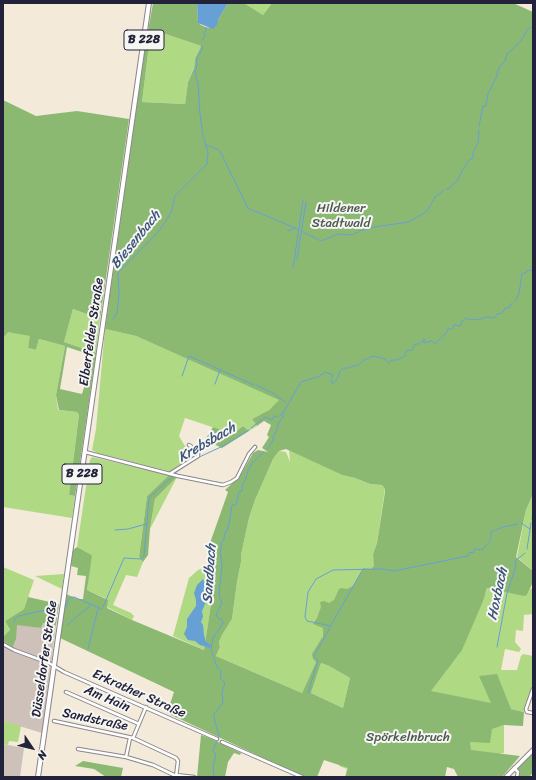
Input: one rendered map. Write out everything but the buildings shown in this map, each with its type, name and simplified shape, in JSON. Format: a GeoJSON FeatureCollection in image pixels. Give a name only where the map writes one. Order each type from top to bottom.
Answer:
{"type":"FeatureCollection","features":[{"type":"Feature","properties":{"kind":"main road","name":"Elberfelder Straße"},"geometry":{"type":"LineString","coordinates":[[65,592],[149,3]]}},
{"type":"Feature","properties":{"kind":"main road","name":"Düsseldorfer Straße"},"geometry":{"type":"LineString","coordinates":[[38,777],[65,592]]}},
{"type":"Feature","properties":{"kind":"main road"},"geometry":{"type":"LineString","coordinates":[[506,777],[533,750]]}},
{"type":"Feature","properties":{"kind":"street"},"geometry":{"type":"LineString","coordinates":[[170,474],[198,456],[198,451],[189,445]]}},
{"type":"Feature","properties":{"kind":"street"},"geometry":{"type":"LineString","coordinates":[[85,452],[218,485],[228,484],[236,478],[249,454],[255,447]]}},
{"type":"Feature","properties":{"kind":"street","name":"Erkrather Straße"},"geometry":{"type":"LineString","coordinates":[[3,644],[217,740]]}},
{"type":"Feature","properties":{"kind":"street"},"geometry":{"type":"LineString","coordinates":[[533,689],[526,712],[533,713]]}},
{"type":"Feature","properties":{"kind":"street","name":"Am Hain"},"geometry":{"type":"LineString","coordinates":[[66,692],[139,724]]}},
{"type":"Feature","properties":{"kind":"street"},"geometry":{"type":"LineString","coordinates":[[126,757],[132,738],[146,707]]}},
{"type":"Feature","properties":{"kind":"street","name":"Sandstraße"},"geometry":{"type":"LineString","coordinates":[[54,721],[132,738],[176,758],[178,762],[176,776]]}},
{"type":"Feature","properties":{"kind":"street"},"geometry":{"type":"LineString","coordinates":[[222,742],[302,777]]}},
{"type":"Feature","properties":{"kind":"street"},"geometry":{"type":"LineString","coordinates":[[78,749],[126,757],[153,765],[176,776],[194,777]]}},
{"type":"Feature","properties":{"kind":"street"},"geometry":{"type":"LineString","coordinates":[[514,768],[518,772],[517,777]]}},
{"type":"Feature","properties":{"kind":"shaded area"},"geometry":{"type":"Polygon","coordinates":[[[42,623],[56,625],[42,733],[3,721],[3,641],[13,647],[16,639],[16,624],[41,628],[42,623]]]}},
{"type":"Feature","properties":{"kind":"shaded area"},"geometry":{"type":"Polygon","coordinates":[[[3,744],[24,748],[20,777],[3,777],[3,744]]]}},
{"type":"Feature","properties":{"kind":"green space","name":"Hildener Stadtwald"},"geometry":{"type":"Polygon","coordinates":[[[153,3],[197,3],[198,22],[208,28],[218,20],[228,3],[244,3],[263,15],[272,3],[513,3],[533,12],[533,494],[526,510],[516,557],[533,571],[533,582],[527,595],[524,596],[487,588],[462,650],[431,691],[491,703],[479,676],[497,674],[511,709],[524,712],[523,726],[504,725],[492,729],[490,743],[470,742],[471,750],[520,756],[502,777],[458,777],[454,769],[447,767],[445,777],[345,777],[348,768],[324,760],[317,777],[304,777],[167,713],[174,692],[60,638],[66,594],[78,599],[83,599],[86,576],[77,575],[78,568],[71,566],[73,550],[77,547],[92,556],[87,590],[108,600],[107,608],[204,650],[211,604],[213,578],[209,553],[210,543],[228,492],[225,490],[240,476],[253,453],[258,450],[268,452],[262,448],[269,437],[267,435],[271,425],[264,421],[257,426],[252,419],[269,410],[279,400],[136,336],[105,329],[145,48],[153,3]],[[154,30],[149,45],[142,102],[185,104],[188,82],[194,68],[195,59],[201,46],[154,30]],[[286,449],[279,451],[273,459],[255,500],[249,518],[241,555],[232,619],[222,635],[219,642],[220,647],[216,656],[302,693],[316,662],[313,659],[312,654],[323,636],[323,628],[313,624],[321,607],[320,602],[324,601],[329,603],[334,600],[339,589],[347,589],[353,586],[363,568],[371,569],[374,566],[373,554],[377,543],[385,489],[382,485],[370,484],[342,475],[286,449]],[[321,663],[311,693],[343,708],[350,678],[321,663]]]}},
{"type":"Feature","properties":{"kind":"green space"},"geometry":{"type":"Polygon","coordinates":[[[244,3],[272,3],[263,15],[244,3]]]}},
{"type":"Feature","properties":{"kind":"green space"},"geometry":{"type":"Polygon","coordinates":[[[154,30],[201,46],[195,59],[194,67],[188,82],[185,104],[142,102],[149,45],[154,30]]]}},
{"type":"Feature","properties":{"kind":"green space"},"geometry":{"type":"Polygon","coordinates":[[[3,100],[36,116],[77,111],[129,119],[100,319],[73,309],[64,342],[96,353],[75,496],[69,495],[79,415],[77,412],[59,410],[56,395],[65,346],[39,339],[36,350],[28,348],[30,336],[8,332],[3,338],[3,100]],[[67,347],[60,389],[82,394],[94,356],[67,347]]]}},
{"type":"Feature","properties":{"kind":"green space"},"geometry":{"type":"Polygon","coordinates":[[[73,309],[100,319],[96,353],[64,342],[73,309]]]}},
{"type":"Feature","properties":{"kind":"green space"},"geometry":{"type":"Polygon","coordinates":[[[3,329],[31,336],[28,348],[36,350],[39,339],[65,346],[56,395],[58,410],[77,412],[79,415],[69,495],[75,496],[72,518],[3,507],[3,329]]]}},
{"type":"Feature","properties":{"kind":"green space"},"geometry":{"type":"Polygon","coordinates":[[[105,329],[136,336],[280,400],[269,410],[252,419],[257,426],[249,431],[243,426],[233,434],[185,418],[179,436],[192,458],[172,472],[98,453],[92,450],[96,429],[105,329]]]}},
{"type":"Feature","properties":{"kind":"green space"},"geometry":{"type":"Polygon","coordinates":[[[243,426],[249,431],[222,448],[205,440],[213,427],[233,434],[243,426]]]}},
{"type":"Feature","properties":{"kind":"green space","name":"Spörkelnbruch"},"geometry":{"type":"Polygon","coordinates":[[[289,450],[342,475],[370,484],[382,485],[385,489],[377,543],[373,554],[375,566],[486,593],[487,588],[527,595],[530,589],[533,588],[533,614],[524,615],[523,631],[516,630],[515,642],[521,649],[519,652],[505,649],[501,670],[517,670],[523,654],[533,656],[533,685],[524,712],[511,709],[498,727],[504,725],[504,753],[501,753],[501,755],[466,752],[361,777],[346,773],[347,769],[339,766],[352,725],[374,640],[323,635],[316,662],[302,693],[216,656],[220,647],[219,642],[222,635],[232,619],[241,555],[249,518],[255,500],[273,459],[279,451],[286,452],[290,462],[289,450]]]}},
{"type":"Feature","properties":{"kind":"green space"},"geometry":{"type":"Polygon","coordinates":[[[92,457],[169,475],[147,496],[139,557],[143,562],[137,577],[126,575],[113,605],[131,613],[134,616],[132,620],[107,607],[105,598],[87,590],[91,556],[77,547],[90,460],[92,457]]]}},
{"type":"Feature","properties":{"kind":"green space"},"geometry":{"type":"Polygon","coordinates":[[[169,475],[177,477],[155,499],[150,529],[148,555],[143,562],[139,557],[147,496],[169,475]]]}},
{"type":"Feature","properties":{"kind":"green space"},"geometry":{"type":"Polygon","coordinates":[[[177,477],[150,529],[155,499],[177,477]]]}},
{"type":"Feature","properties":{"kind":"green space"},"geometry":{"type":"Polygon","coordinates":[[[533,494],[533,571],[517,557],[526,510],[533,494]]]}},
{"type":"Feature","properties":{"kind":"green space"},"geometry":{"type":"Polygon","coordinates":[[[209,553],[213,578],[211,604],[204,650],[173,636],[189,578],[198,570],[208,566],[209,553]]]}},
{"type":"Feature","properties":{"kind":"green space"},"geometry":{"type":"Polygon","coordinates":[[[3,567],[34,580],[24,609],[5,621],[10,631],[3,637],[3,567]]]}},
{"type":"Feature","properties":{"kind":"green space"},"geometry":{"type":"Polygon","coordinates":[[[64,574],[62,589],[35,576],[64,574]]]}},
{"type":"Feature","properties":{"kind":"green space"},"geometry":{"type":"Polygon","coordinates":[[[28,597],[59,604],[56,625],[43,623],[41,628],[17,625],[16,639],[13,647],[3,641],[3,637],[10,630],[5,621],[24,609],[28,597]]]}},
{"type":"Feature","properties":{"kind":"green space"},"geometry":{"type":"Polygon","coordinates":[[[321,663],[350,678],[343,708],[311,693],[321,663]]]}},
{"type":"Feature","properties":{"kind":"green space"},"geometry":{"type":"Polygon","coordinates":[[[3,721],[21,726],[18,742],[9,741],[8,745],[3,744],[3,721]]]}},
{"type":"Feature","properties":{"kind":"green space"},"geometry":{"type":"Polygon","coordinates":[[[201,735],[241,753],[240,755],[234,753],[228,762],[225,777],[197,777],[201,735]]]}},
{"type":"Feature","properties":{"kind":"green space"},"geometry":{"type":"Polygon","coordinates":[[[533,753],[533,774],[529,777],[519,777],[515,771],[533,753]]]}},
{"type":"Feature","properties":{"kind":"green space"},"geometry":{"type":"Polygon","coordinates":[[[83,761],[123,768],[121,777],[106,777],[94,769],[75,766],[83,761]]]}},
{"type":"Feature","properties":{"kind":"water"},"geometry":{"type":"Polygon","coordinates":[[[197,3],[228,3],[218,20],[217,25],[213,29],[198,23],[197,3]]]}},
{"type":"Feature","properties":{"kind":"water"},"geometry":{"type":"Polygon","coordinates":[[[203,579],[205,583],[206,602],[202,611],[203,617],[201,622],[203,625],[206,642],[211,645],[210,648],[200,645],[195,641],[188,640],[184,634],[187,627],[187,619],[196,606],[194,593],[197,585],[203,579]]]}},
{"type":"Feature","properties":{"kind":"waterway"},"geometry":{"type":"LineString","coordinates":[[479,126],[483,106],[486,106],[487,96],[497,76],[499,68],[505,61],[507,54],[520,42],[528,29],[533,26]]}},
{"type":"Feature","properties":{"kind":"waterway","name":"Biesenbach"},"geometry":{"type":"LineString","coordinates":[[202,40],[205,37],[204,34],[207,27]]}},
{"type":"Feature","properties":{"kind":"waterway","name":"Biesenbach"},"geometry":{"type":"LineString","coordinates":[[202,46],[202,50],[197,57],[197,66],[195,71],[198,84],[203,137]]}},
{"type":"Feature","properties":{"kind":"waterway"},"geometry":{"type":"LineString","coordinates":[[446,189],[450,188],[457,181],[469,160],[473,158],[473,153],[478,143],[479,130]]}},
{"type":"Feature","properties":{"kind":"waterway","name":"Biesenbach"},"geometry":{"type":"LineString","coordinates":[[113,319],[117,313],[119,294],[118,273],[159,231],[171,213],[175,196],[207,164],[208,153],[204,139]]}},
{"type":"Feature","properties":{"kind":"waterway"},"geometry":{"type":"LineString","coordinates":[[206,145],[219,150],[248,208],[295,228]]}},
{"type":"Feature","properties":{"kind":"waterway"},"geometry":{"type":"LineString","coordinates":[[301,231],[321,241],[338,234],[352,235],[374,227],[409,222],[427,211],[435,197],[444,190]]}},
{"type":"Feature","properties":{"kind":"waterway"},"geometry":{"type":"LineString","coordinates":[[293,268],[303,201]]}},
{"type":"Feature","properties":{"kind":"waterway"},"geometry":{"type":"LineString","coordinates":[[297,259],[306,202]]}},
{"type":"Feature","properties":{"kind":"waterway"},"geometry":{"type":"LineString","coordinates":[[288,231],[295,228],[298,230]]}},
{"type":"Feature","properties":{"kind":"waterway","name":"Sandbach"},"geometry":{"type":"LineString","coordinates":[[515,301],[519,294],[522,274],[528,270],[532,271],[533,259]]}},
{"type":"Feature","properties":{"kind":"waterway","name":"Sandbach"},"geometry":{"type":"LineString","coordinates":[[412,350],[415,344],[419,344],[424,339],[424,343],[432,341],[435,344],[447,332],[448,329],[452,329],[455,324],[458,326],[461,325],[462,321],[466,318],[471,320],[487,317],[494,318],[498,313],[500,314],[503,312],[505,308],[509,308],[512,303]]}},
{"type":"Feature","properties":{"kind":"waterway","name":"Sandbach"},"geometry":{"type":"LineString","coordinates":[[267,449],[273,441],[273,437],[277,430],[278,424],[283,417],[283,413],[301,382],[318,377],[325,372],[333,375],[331,381],[334,383],[343,368],[357,366],[364,360],[373,356],[385,359],[388,363],[392,360],[397,360],[405,356],[406,351],[411,350]]}},
{"type":"Feature","properties":{"kind":"waterway"},"geometry":{"type":"LineString","coordinates":[[182,376],[189,356],[254,385]]}},
{"type":"Feature","properties":{"kind":"waterway"},"geometry":{"type":"LineString","coordinates":[[215,384],[220,370]]}},
{"type":"Feature","properties":{"kind":"waterway"},"geometry":{"type":"LineString","coordinates":[[256,385],[273,393],[285,402]]}},
{"type":"Feature","properties":{"kind":"waterway","name":"Sandbach"},"geometry":{"type":"LineString","coordinates":[[279,416],[283,413]]}},
{"type":"Feature","properties":{"kind":"waterway","name":"Krebsbach"},"geometry":{"type":"LineString","coordinates":[[251,428],[265,417],[272,420],[274,416],[277,417]]}},
{"type":"Feature","properties":{"kind":"waterway","name":"Krebsbach"},"geometry":{"type":"LineString","coordinates":[[175,473],[195,459],[223,446],[249,430]]}},
{"type":"Feature","properties":{"kind":"waterway","name":"Sandbach"},"geometry":{"type":"LineString","coordinates":[[214,657],[211,649],[213,638],[223,623],[216,615],[222,603],[219,594],[222,564],[220,552],[221,543],[224,539],[225,532],[227,531],[232,505],[236,505],[239,492],[242,491],[242,485],[248,471],[253,462],[264,452]]}},
{"type":"Feature","properties":{"kind":"waterway","name":"Krebsbach"},"geometry":{"type":"LineString","coordinates":[[103,607],[124,558],[141,559],[144,556],[149,498],[173,476]]}},
{"type":"Feature","properties":{"kind":"waterway","name":"Hoxbach"},"geometry":{"type":"LineString","coordinates":[[532,519],[533,511]]}},
{"type":"Feature","properties":{"kind":"waterway"},"geometry":{"type":"LineString","coordinates":[[521,523],[530,529]]}},
{"type":"Feature","properties":{"kind":"waterway","name":"Hoxbach"},"geometry":{"type":"LineString","coordinates":[[527,549],[531,523]]}},
{"type":"Feature","properties":{"kind":"waterway"},"geometry":{"type":"LineString","coordinates":[[115,530],[128,529],[146,524]]}},
{"type":"Feature","properties":{"kind":"waterway"},"geometry":{"type":"LineString","coordinates":[[491,537],[491,532],[503,527],[518,524]]}},
{"type":"Feature","properties":{"kind":"waterway"},"geometry":{"type":"LineString","coordinates":[[308,693],[318,660],[314,656],[331,626],[307,621],[305,617],[308,592],[316,579],[333,570],[382,569],[394,571],[468,556],[469,553],[474,552],[474,549],[482,550],[489,542]]}},
{"type":"Feature","properties":{"kind":"waterway","name":"Hoxbach"},"geometry":{"type":"LineString","coordinates":[[497,647],[507,593],[516,566],[515,561],[525,553]]}},
{"type":"Feature","properties":{"kind":"waterway"},"geometry":{"type":"LineString","coordinates":[[331,625],[362,571]]}},
{"type":"Feature","properties":{"kind":"waterway","name":"Krebsbach"},"geometry":{"type":"LineString","coordinates":[[66,607],[69,598],[74,597],[102,609]]}},
{"type":"Feature","properties":{"kind":"waterway"},"geometry":{"type":"LineString","coordinates":[[67,625],[91,605]]}},
{"type":"Feature","properties":{"kind":"waterway","name":"Krebsbach"},"geometry":{"type":"LineString","coordinates":[[14,622],[15,618],[19,616],[58,607]]}},
{"type":"Feature","properties":{"kind":"waterway"},"geometry":{"type":"LineString","coordinates":[[88,649],[98,609]]}},
{"type":"Feature","properties":{"kind":"waterway","name":"Sandbach"},"geometry":{"type":"LineString","coordinates":[[214,659],[217,667],[221,671],[220,678],[225,683],[222,692],[223,703],[214,714],[219,736],[213,750],[216,756],[213,766],[214,777]]}}]}
